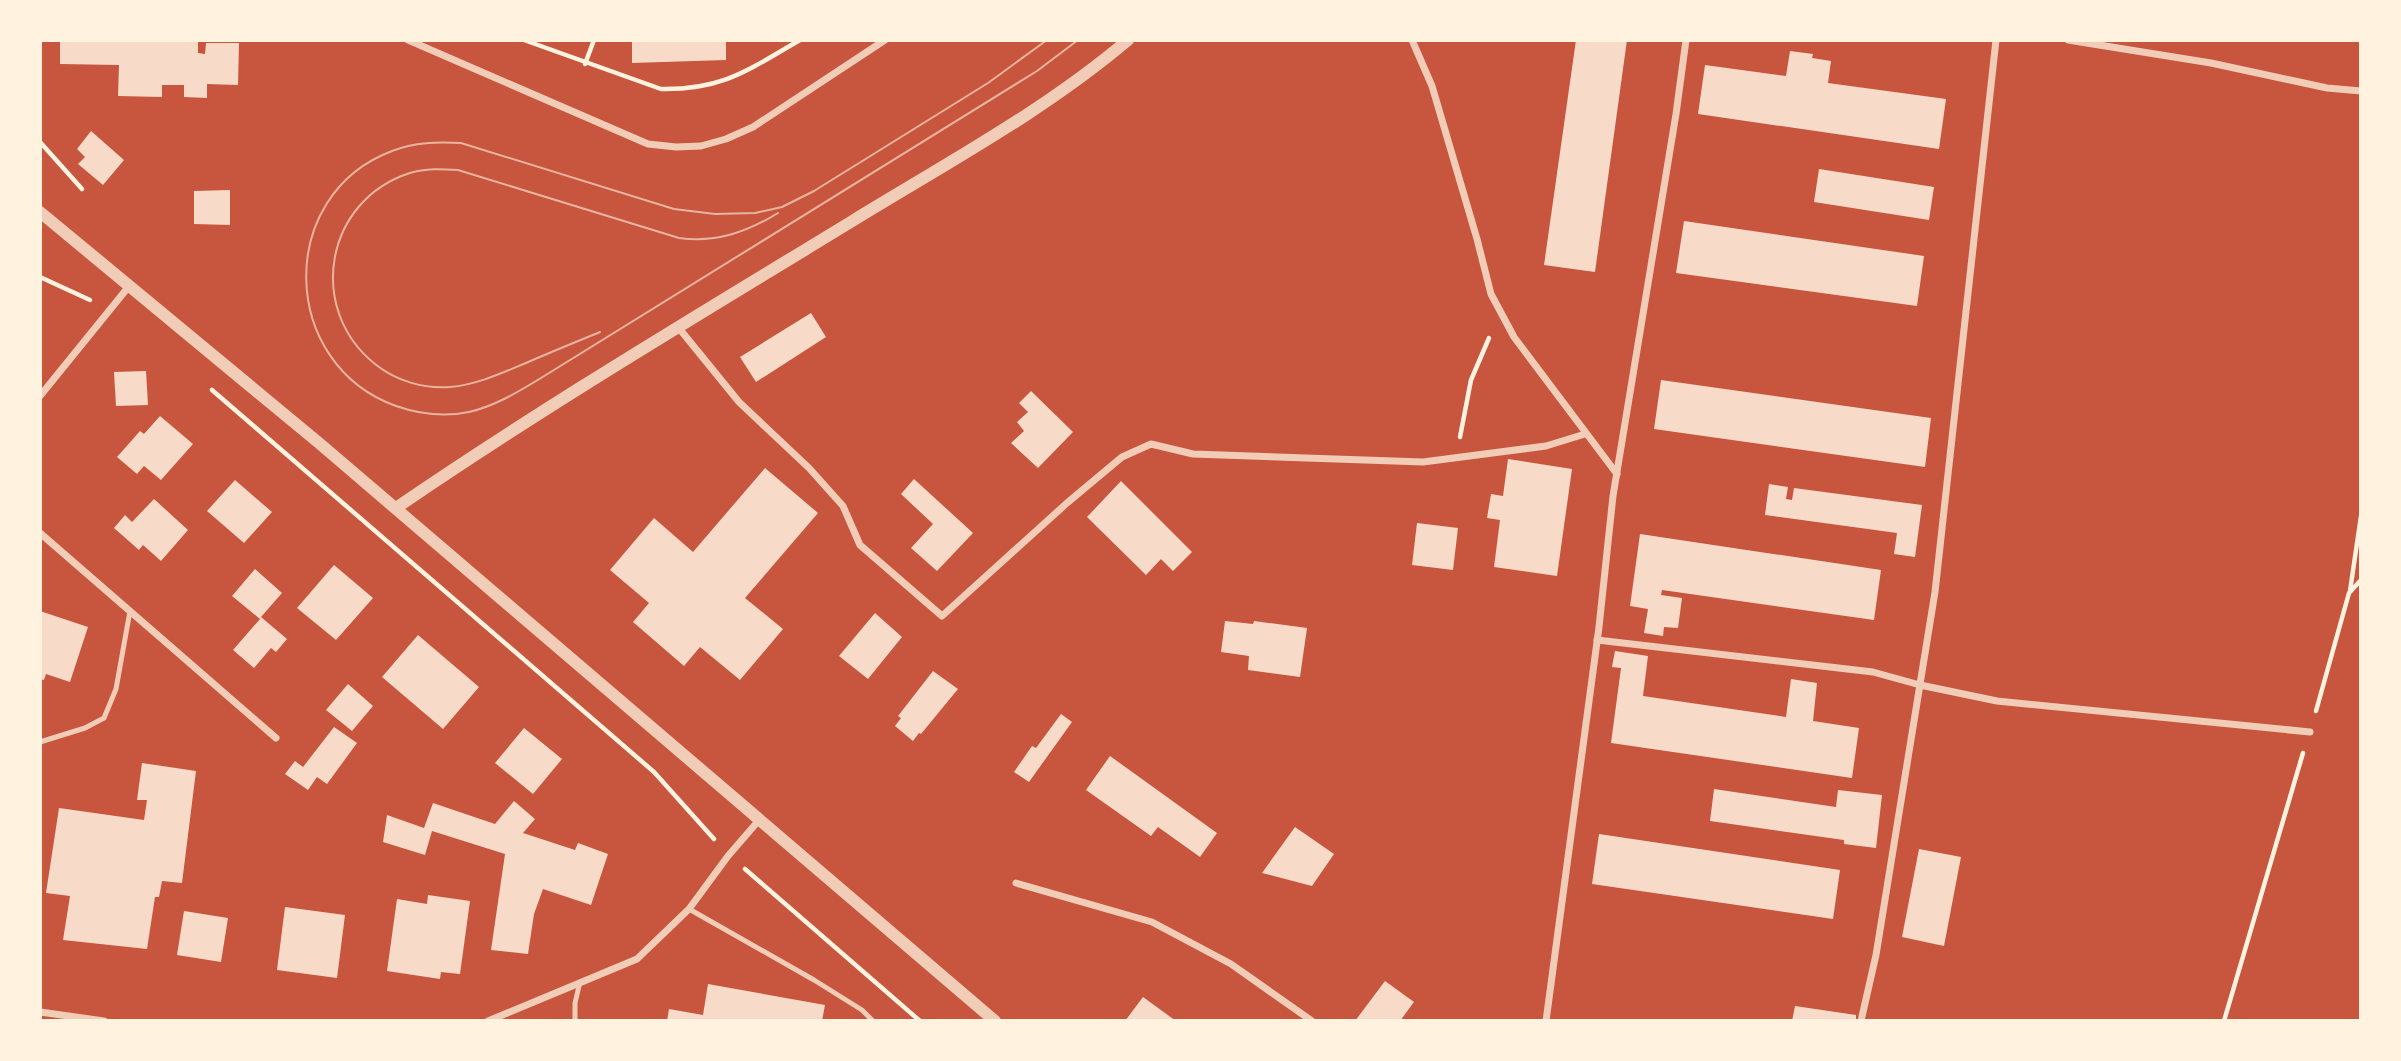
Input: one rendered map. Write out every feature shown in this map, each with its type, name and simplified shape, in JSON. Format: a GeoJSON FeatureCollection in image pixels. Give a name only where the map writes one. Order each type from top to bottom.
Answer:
{"type":"FeatureCollection","features":[{"type":"Feature","properties":{"kind":"street"},"geometry":{"type":"LineString","coordinates":[[408,40],[648,144],[676,147],[701,146],[753,127],[885,40]]}},
{"type":"Feature","properties":{"kind":"street"},"geometry":{"type":"LineString","coordinates":[[396,508],[678,327],[1006,128],[1076,81],[1128,40]]}},
{"type":"Feature","properties":{"kind":"street"},"geometry":{"type":"LineString","coordinates":[[1412,40],[1432,86],[1491,294],[1514,337],[1616,474]]}},
{"type":"Feature","properties":{"kind":"street"},"geometry":{"type":"LineString","coordinates":[[1546,1021],[1597,640],[1616,474],[1686,40]]}},
{"type":"Feature","properties":{"kind":"street"},"geometry":{"type":"LineString","coordinates":[[1861,1021],[1876,955],[1935,592],[1996,40]]}},
{"type":"Feature","properties":{"kind":"street"},"geometry":{"type":"LineString","coordinates":[[2068,40],[2211,63],[2327,88],[2361,91]]}},
{"type":"Feature","properties":{"kind":"street"},"geometry":{"type":"LineString","coordinates":[[40,212],[130,284],[396,508],[995,1021]]}},
{"type":"Feature","properties":{"kind":"street"},"geometry":{"type":"LineString","coordinates":[[40,396],[130,284]]}},
{"type":"Feature","properties":{"kind":"street"},"geometry":{"type":"LineString","coordinates":[[678,327],[739,402],[809,468],[843,506],[860,545],[942,616],[1122,457],[1151,444],[1193,454],[1423,462],[1546,446],[1585,434]]}},
{"type":"Feature","properties":{"kind":"street"},"geometry":{"type":"LineString","coordinates":[[40,533],[276,738]]}},
{"type":"Feature","properties":{"kind":"street"},"geometry":{"type":"LineString","coordinates":[[1597,640],[1873,672],[1997,701],[2310,732]]}},
{"type":"Feature","properties":{"kind":"street"},"geometry":{"type":"LineString","coordinates":[[488,1021],[637,959],[689,909],[760,818]]}},
{"type":"Feature","properties":{"kind":"street"},"geometry":{"type":"LineString","coordinates":[[1016,883],[1152,922],[1231,964],[1312,1021]]}},
{"type":"Feature","properties":{"kind":"street"},"geometry":{"type":"LineString","coordinates":[[40,1012],[104,1021]]}},
{"type":"Feature","properties":{"kind":"lane"},"geometry":{"type":"LineString","coordinates":[[40,742],[85,728],[104,718],[116,689],[130,611]]}},
{"type":"Feature","properties":{"kind":"lane"},"geometry":{"type":"LineString","coordinates":[[689,909],[814,980],[862,1010],[873,1021]]}},
{"type":"Feature","properties":{"kind":"lane"},"geometry":{"type":"LineString","coordinates":[[575,1021],[575,1003],[580,982]]}},
{"type":"Feature","properties":{"kind":"path"},"geometry":{"type":"LineString","coordinates":[[524,40],[661,89],[685,90],[717,84],[746,72],[800,40]]}},
{"type":"Feature","properties":{"kind":"path"},"geometry":{"type":"LineString","coordinates":[[585,64],[594,40]]}},
{"type":"Feature","properties":{"kind":"path"},"geometry":{"type":"LineString","coordinates":[[40,142],[82,189]]}},
{"type":"Feature","properties":{"kind":"path"},"geometry":{"type":"LineString","coordinates":[[40,277],[109,309]]}},
{"type":"Feature","properties":{"kind":"path"},"geometry":{"type":"LineString","coordinates":[[1456,458],[1471,380],[1501,312]]}},
{"type":"Feature","properties":{"kind":"path"},"geometry":{"type":"LineString","coordinates":[[209,388],[654,772],[714,840]]}},
{"type":"Feature","properties":{"kind":"path"},"geometry":{"type":"LineString","coordinates":[[2224,1021],[2349,593],[2361,516]]}},
{"type":"Feature","properties":{"kind":"path"},"geometry":{"type":"LineString","coordinates":[[2349,593],[2361,580]]}},
{"type":"Feature","properties":{"kind":"path"},"geometry":{"type":"LineString","coordinates":[[742,866],[920,1021]]}},
{"type":"Feature","properties":{"kind":"building"},"geometry":{"type":"Polygon","coordinates":[[[60,40],[198,40],[198,53],[205,54],[206,43],[239,43],[238,85],[207,84],[207,98],[184,97],[184,85],[162,85],[162,97],[118,96],[119,65],[60,64],[60,40]]]}},
{"type":"Feature","properties":{"kind":"building"},"geometry":{"type":"Polygon","coordinates":[[[632,40],[726,40],[726,60],[632,63],[632,40]]]}},
{"type":"Feature","properties":{"kind":"building"},"geometry":{"type":"Polygon","coordinates":[[[1576,40],[1627,40],[1595,272],[1544,265],[1576,40]]]}},
{"type":"Feature","properties":{"kind":"building"},"geometry":{"type":"Polygon","coordinates":[[[1790,51],[1813,54],[1812,58],[1831,61],[1828,83],[1946,99],[1939,149],[1698,114],[1705,65],[1786,76],[1790,51]]]}},
{"type":"Feature","properties":{"kind":"building"},"geometry":{"type":"Polygon","coordinates":[[[91,131],[124,160],[103,185],[78,164],[85,157],[77,149],[91,131]]]}},
{"type":"Feature","properties":{"kind":"building"},"geometry":{"type":"Polygon","coordinates":[[[1819,169],[1934,187],[1929,220],[1814,202],[1819,169]]]}},
{"type":"Feature","properties":{"kind":"building"},"geometry":{"type":"Polygon","coordinates":[[[230,190],[230,225],[194,224],[194,191],[230,190]]]}},
{"type":"Feature","properties":{"kind":"building"},"geometry":{"type":"Polygon","coordinates":[[[1684,221],[1924,256],[1917,306],[1676,273],[1684,221]]]}},
{"type":"Feature","properties":{"kind":"building"},"geometry":{"type":"Polygon","coordinates":[[[811,313],[826,337],[756,382],[740,357],[811,313]]]}},
{"type":"Feature","properties":{"kind":"building"},"geometry":{"type":"Polygon","coordinates":[[[146,371],[148,405],[116,406],[114,372],[146,371]]]}},
{"type":"Feature","properties":{"kind":"building"},"geometry":{"type":"Polygon","coordinates":[[[1661,380],[1931,418],[1925,467],[1654,429],[1661,380]]]}},
{"type":"Feature","properties":{"kind":"building"},"geometry":{"type":"Polygon","coordinates":[[[1031,391],[1073,432],[1038,468],[1011,443],[1024,431],[1017,422],[1028,412],[1019,403],[1031,391]]]}},
{"type":"Feature","properties":{"kind":"building"},"geometry":{"type":"Polygon","coordinates":[[[160,416],[193,444],[161,480],[144,466],[137,474],[117,457],[140,431],[144,434],[160,416]]]}},
{"type":"Feature","properties":{"kind":"building"},"geometry":{"type":"Polygon","coordinates":[[[1508,459],[1572,469],[1557,576],[1494,567],[1500,520],[1487,518],[1491,494],[1503,496],[1508,459]]]}},
{"type":"Feature","properties":{"kind":"building"},"geometry":{"type":"Polygon","coordinates":[[[765,468],[818,513],[745,598],[783,629],[740,680],[700,647],[684,666],[633,622],[649,603],[610,570],[654,518],[693,552],[765,468]]]}},
{"type":"Feature","properties":{"kind":"building"},"geometry":{"type":"Polygon","coordinates":[[[914,479],[973,533],[937,571],[911,548],[933,524],[901,494],[914,479]]]}},
{"type":"Feature","properties":{"kind":"building"},"geometry":{"type":"Polygon","coordinates":[[[235,480],[272,512],[244,543],[207,511],[235,480]]]}},
{"type":"Feature","properties":{"kind":"building"},"geometry":{"type":"Polygon","coordinates":[[[1121,481],[1192,552],[1173,571],[1161,559],[1146,575],[1087,517],[1121,481]]]}},
{"type":"Feature","properties":{"kind":"building"},"geometry":{"type":"Polygon","coordinates":[[[1769,484],[1788,487],[1786,499],[1792,500],[1794,488],[1922,505],[1915,557],[1894,554],[1897,533],[1765,515],[1769,484]]]}},
{"type":"Feature","properties":{"kind":"building"},"geometry":{"type":"Polygon","coordinates":[[[154,499],[188,530],[161,561],[143,545],[139,550],[114,528],[125,515],[132,522],[154,499]]]}},
{"type":"Feature","properties":{"kind":"building"},"geometry":{"type":"Polygon","coordinates":[[[1417,523],[1458,528],[1453,570],[1412,565],[1417,523]]]}},
{"type":"Feature","properties":{"kind":"building"},"geometry":{"type":"Polygon","coordinates":[[[1640,534],[1881,570],[1874,620],[1662,590],[1661,595],[1682,598],[1678,628],[1664,627],[1663,636],[1644,633],[1648,609],[1630,606],[1640,534]]]}},
{"type":"Feature","properties":{"kind":"building"},"geometry":{"type":"Polygon","coordinates":[[[334,565],[373,598],[336,640],[297,608],[334,565]]]}},
{"type":"Feature","properties":{"kind":"building"},"geometry":{"type":"Polygon","coordinates":[[[255,569],[282,593],[261,617],[287,639],[276,652],[271,648],[254,668],[233,650],[260,619],[232,596],[255,569]]]}},
{"type":"Feature","properties":{"kind":"building"},"geometry":{"type":"Polygon","coordinates":[[[40,611],[88,627],[70,682],[46,674],[44,680],[40,679],[40,611]]]}},
{"type":"Feature","properties":{"kind":"building"},"geometry":{"type":"Polygon","coordinates":[[[875,613],[902,637],[868,679],[839,656],[875,613]]]}},
{"type":"Feature","properties":{"kind":"building"},"geometry":{"type":"Polygon","coordinates":[[[1225,621],[1253,624],[1254,621],[1307,628],[1300,677],[1248,670],[1249,656],[1221,652],[1225,621]]]}},
{"type":"Feature","properties":{"kind":"building"},"geometry":{"type":"Polygon","coordinates":[[[418,635],[479,687],[443,729],[382,677],[418,635]]]}},
{"type":"Feature","properties":{"kind":"building"},"geometry":{"type":"Polygon","coordinates":[[[1615,651],[1648,656],[1643,696],[1786,717],[1791,679],[1817,683],[1813,721],[1859,728],[1852,778],[1611,743],[1621,668],[1612,667],[1615,651]]]}},
{"type":"Feature","properties":{"kind":"building"},"geometry":{"type":"Polygon","coordinates":[[[933,671],[958,689],[913,741],[895,726],[901,718],[898,716],[933,671]]]}},
{"type":"Feature","properties":{"kind":"building"},"geometry":{"type":"Polygon","coordinates":[[[348,684],[373,706],[352,731],[326,710],[348,684]]]}},
{"type":"Feature","properties":{"kind":"building"},"geometry":{"type":"Polygon","coordinates":[[[1061,714],[1072,722],[1029,782],[1014,772],[1032,746],[1036,748],[1061,714]]]}},
{"type":"Feature","properties":{"kind":"building"},"geometry":{"type":"Polygon","coordinates":[[[334,727],[357,743],[327,784],[317,777],[308,790],[285,774],[295,761],[303,767],[334,727]]]}},
{"type":"Feature","properties":{"kind":"building"},"geometry":{"type":"Polygon","coordinates":[[[524,728],[562,759],[533,794],[495,763],[524,728]]]}},
{"type":"Feature","properties":{"kind":"building"},"geometry":{"type":"Polygon","coordinates":[[[1110,756],[1217,833],[1200,857],[1158,827],[1151,836],[1086,790],[1110,756]]]}},
{"type":"Feature","properties":{"kind":"building"},"geometry":{"type":"Polygon","coordinates":[[[142,763],[196,771],[182,883],[162,881],[159,897],[155,897],[147,949],[63,940],[70,896],[46,893],[59,808],[144,820],[147,800],[137,800],[142,763]]]}},
{"type":"Feature","properties":{"kind":"building"},"geometry":{"type":"Polygon","coordinates":[[[1714,789],[1836,807],[1838,790],[1882,795],[1876,848],[1844,844],[1844,840],[1710,821],[1714,789]]]}},
{"type":"Feature","properties":{"kind":"building"},"geometry":{"type":"Polygon","coordinates":[[[514,801],[535,819],[523,833],[575,850],[578,843],[608,854],[591,905],[543,889],[534,914],[528,954],[491,950],[505,854],[432,831],[425,855],[383,842],[387,815],[424,828],[433,803],[495,824],[514,801]]]}},
{"type":"Feature","properties":{"kind":"building"},"geometry":{"type":"Polygon","coordinates":[[[1295,827],[1334,854],[1312,886],[1262,873],[1295,827]]]}},
{"type":"Feature","properties":{"kind":"building"},"geometry":{"type":"Polygon","coordinates":[[[1599,834],[1840,870],[1833,919],[1592,884],[1599,834]]]}},
{"type":"Feature","properties":{"kind":"building"},"geometry":{"type":"Polygon","coordinates":[[[1919,849],[1961,857],[1944,946],[1902,937],[1919,849]]]}},
{"type":"Feature","properties":{"kind":"building"},"geometry":{"type":"Polygon","coordinates":[[[428,895],[470,901],[460,974],[441,972],[440,979],[387,971],[397,899],[427,904],[428,895]]]}},
{"type":"Feature","properties":{"kind":"building"},"geometry":{"type":"Polygon","coordinates":[[[285,907],[345,915],[337,978],[277,970],[285,907]]]}},
{"type":"Feature","properties":{"kind":"building"},"geometry":{"type":"Polygon","coordinates":[[[184,911],[228,918],[221,962],[177,955],[184,911]]]}},
{"type":"Feature","properties":{"kind":"building"},"geometry":{"type":"Polygon","coordinates":[[[1385,981],[1414,1002],[1400,1021],[1355,1021],[1385,981]]]}},
{"type":"Feature","properties":{"kind":"building"},"geometry":{"type":"Polygon","coordinates":[[[708,984],[825,1005],[822,1021],[667,1021],[669,1009],[703,1015],[708,984]]]}},
{"type":"Feature","properties":{"kind":"building"},"geometry":{"type":"Polygon","coordinates":[[[1143,997],[1176,1021],[1125,1021],[1143,997]]]}},
{"type":"Feature","properties":{"kind":"building"},"geometry":{"type":"Polygon","coordinates":[[[1795,1006],[1856,1015],[1856,1021],[1792,1021],[1795,1006]]]}},
{"type":"Feature","properties":{"kind":"tram line"},"geometry":{"type":"LineString","coordinates":[[1047,40],[988,83],[814,191],[782,207],[755,213],[715,214],[674,209],[461,143],[426,143],[392,151],[354,173],[327,204],[311,240],[306,279],[312,318],[330,355],[357,385],[396,406],[423,413],[441,414],[460,414],[488,406],[541,378],[1037,71],[1078,40]]}},
{"type":"Feature","properties":{"kind":"tram line"},"geometry":{"type":"LineString","coordinates":[[600,332],[469,384],[430,387],[411,383],[375,364],[353,341],[339,315],[333,287],[335,258],[343,231],[359,206],[381,187],[410,173],[434,169],[458,170],[679,238],[706,239],[731,234],[755,226],[778,213]]}}]}
